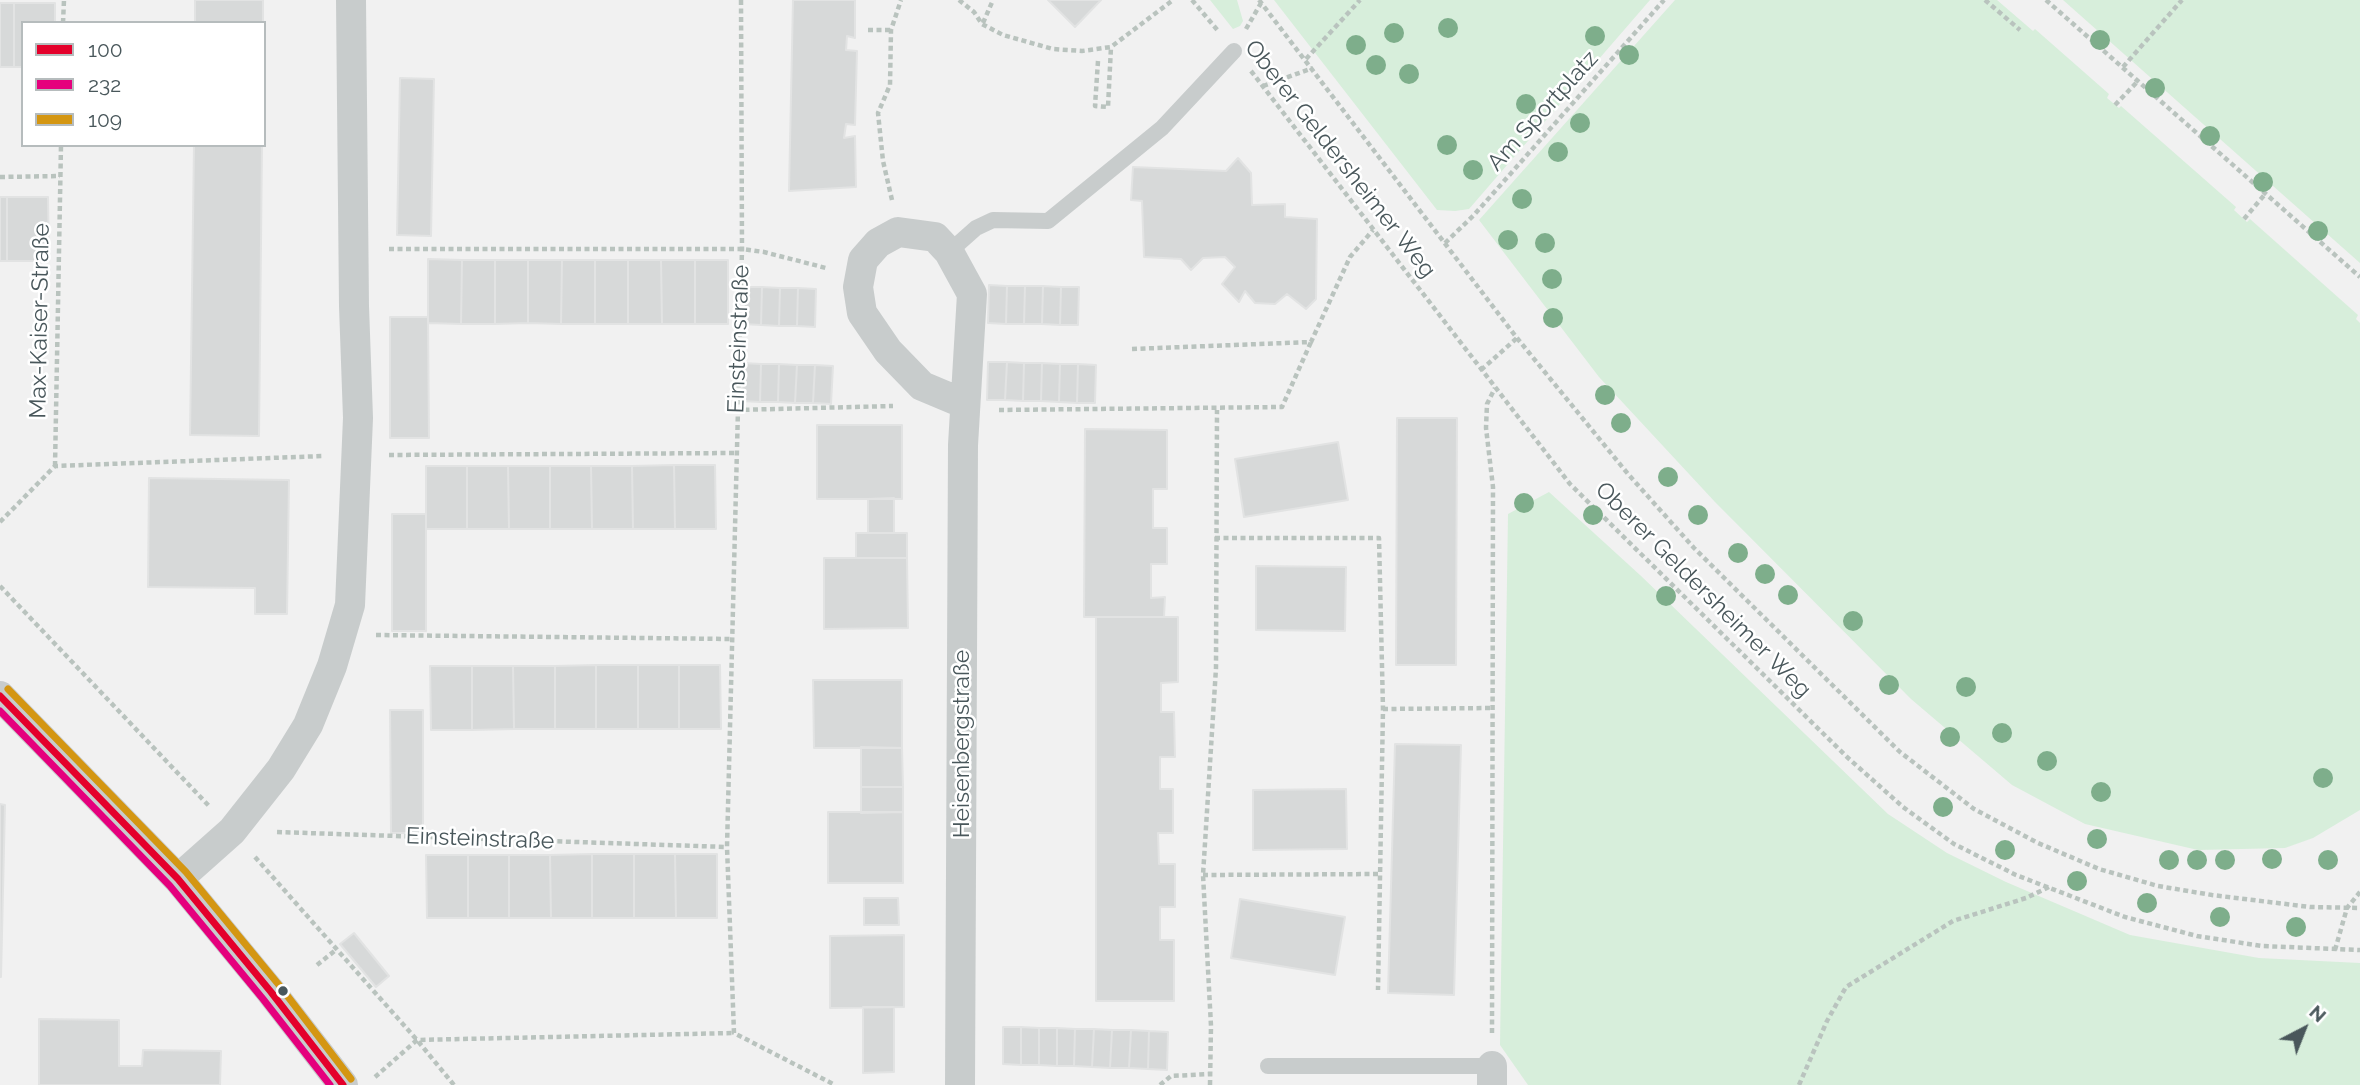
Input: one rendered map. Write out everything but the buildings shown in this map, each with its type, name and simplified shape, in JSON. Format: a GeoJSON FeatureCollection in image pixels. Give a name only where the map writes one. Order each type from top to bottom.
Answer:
{"type":"FeatureCollection","features":[{"type":"Feature","properties":{"kind":"street"},"geometry":{"type":"LineString","coordinates":[[178,879],[232,831],[281,769],[308,725],[332,667],[350,605],[358,418],[351,0]]}},
{"type":"Feature","properties":{"kind":"street"},"geometry":{"type":"LineString","coordinates":[[949,252],[935,237],[898,232],[878,243],[863,260],[858,287],[862,313],[888,351],[922,386],[965,404]]}},
{"type":"Feature","properties":{"kind":"street","name":"Heisenbergstraße"},"geometry":{"type":"LineString","coordinates":[[949,252],[972,294],[971,345],[965,404],[960,1085]]}},
{"type":"Feature","properties":{"kind":"street"},"geometry":{"type":"LineString","coordinates":[[0,696],[178,879],[343,1085]]}},
{"type":"Feature","properties":{"kind":"lane"},"geometry":{"type":"LineString","coordinates":[[949,252],[976,228],[993,220],[1048,221],[1162,128],[1234,51]]}},
{"type":"Feature","properties":{"kind":"lane"},"geometry":{"type":"LineString","coordinates":[[1268,1066],[1492,1076]]}},
{"type":"Feature","properties":{"kind":"path"},"geometry":{"type":"LineString","coordinates":[[63,21],[64,0]]}},
{"type":"Feature","properties":{"kind":"path","name":"Einsteinstraße"},"geometry":{"type":"LineString","coordinates":[[734,1033],[727,847],[742,249],[741,0]]}},
{"type":"Feature","properties":{"kind":"path"},"geometry":{"type":"LineString","coordinates":[[898,232],[883,161],[878,113],[890,85],[891,30],[901,0]]}},
{"type":"Feature","properties":{"kind":"path"},"geometry":{"type":"LineString","coordinates":[[959,0],[974,12],[982,24],[1003,36],[1054,49],[1082,51],[1111,47],[1173,0]]}},
{"type":"Feature","properties":{"kind":"path"},"geometry":{"type":"LineString","coordinates":[[982,24],[993,0]]}},
{"type":"Feature","properties":{"kind":"path","name":"Oberer Geldersheimer Weg"},"geometry":{"type":"LineString","coordinates":[[1192,0],[1263,86],[1570,484],[1847,757],[1894,799],[1954,844],[2016,875],[2125,917],[2197,936],[2262,946],[2360,950]]}},
{"type":"Feature","properties":{"kind":"path"},"geometry":{"type":"LineString","coordinates":[[1259,0],[1517,338],[1628,474],[1695,548],[1900,752],[1974,809],[2038,843],[2099,869],[2158,886],[2286,904],[2360,908]]}},
{"type":"Feature","properties":{"kind":"path"},"geometry":{"type":"LineString","coordinates":[[1306,59],[1360,0]]}},
{"type":"Feature","properties":{"kind":"path","name":"Am Sportplatz"},"geometry":{"type":"LineString","coordinates":[[1446,243],[1474,215],[1664,0]]}},
{"type":"Feature","properties":{"kind":"path"},"geometry":{"type":"LineString","coordinates":[[1985,0],[2020,30]]}},
{"type":"Feature","properties":{"kind":"path"},"geometry":{"type":"LineString","coordinates":[[2046,0],[2360,276]]}},
{"type":"Feature","properties":{"kind":"path"},"geometry":{"type":"LineString","coordinates":[[2123,67],[2182,0]]}},
{"type":"Feature","properties":{"kind":"path"},"geometry":{"type":"LineString","coordinates":[[868,30],[891,30]]}},
{"type":"Feature","properties":{"kind":"path"},"geometry":{"type":"LineString","coordinates":[[1098,61],[1096,106],[1108,107],[1111,47]]}},
{"type":"Feature","properties":{"kind":"path"},"geometry":{"type":"LineString","coordinates":[[1263,86],[1313,68]]}},
{"type":"Feature","properties":{"kind":"path"},"geometry":{"type":"LineString","coordinates":[[2115,105],[2138,80]]}},
{"type":"Feature","properties":{"kind":"path","name":"Max-Kaiser-Straße"},"geometry":{"type":"LineString","coordinates":[[55,466],[61,147]]}},
{"type":"Feature","properties":{"kind":"path"},"geometry":{"type":"LineString","coordinates":[[0,177],[60,176]]}},
{"type":"Feature","properties":{"kind":"path"},"geometry":{"type":"LineString","coordinates":[[2244,219],[2266,193]]}},
{"type":"Feature","properties":{"kind":"path"},"geometry":{"type":"LineString","coordinates":[[965,404],[1001,410],[1217,410],[1282,407],[1350,257],[1373,230]]}},
{"type":"Feature","properties":{"kind":"path","name":"Einsteinstraße"},"geometry":{"type":"LineString","coordinates":[[354,249],[742,249]]}},
{"type":"Feature","properties":{"kind":"path"},"geometry":{"type":"LineString","coordinates":[[742,249],[765,252],[860,277]]}},
{"type":"Feature","properties":{"kind":"path"},"geometry":{"type":"LineString","coordinates":[[1481,370],[1517,338]]}},
{"type":"Feature","properties":{"kind":"path"},"geometry":{"type":"LineString","coordinates":[[1132,349],[1311,342]]}},
{"type":"Feature","properties":{"kind":"path"},"geometry":{"type":"LineString","coordinates":[[1492,1076],[1493,487],[1486,428],[1487,404],[1495,388]]}},
{"type":"Feature","properties":{"kind":"path"},"geometry":{"type":"LineString","coordinates":[[736,410],[898,406]]}},
{"type":"Feature","properties":{"kind":"path"},"geometry":{"type":"LineString","coordinates":[[1210,1085],[1211,1026],[1203,875],[1216,668],[1217,410]]}},
{"type":"Feature","properties":{"kind":"path"},"geometry":{"type":"LineString","coordinates":[[1215,538],[1379,538],[1383,709],[1378,990]]}},
{"type":"Feature","properties":{"kind":"path"},"geometry":{"type":"LineString","coordinates":[[341,635],[732,639]]}},
{"type":"Feature","properties":{"kind":"path"},"geometry":{"type":"LineString","coordinates":[[1383,709],[1493,708]]}},
{"type":"Feature","properties":{"kind":"path","name":"Einsteinstraße"},"geometry":{"type":"LineString","coordinates":[[232,831],[727,847]]}},
{"type":"Feature","properties":{"kind":"path"},"geometry":{"type":"LineString","coordinates":[[1203,875],[1381,874]]}},
{"type":"Feature","properties":{"kind":"path"},"geometry":{"type":"LineString","coordinates":[[1799,1085],[1846,987],[1953,921],[2026,898],[2049,887]]}},
{"type":"Feature","properties":{"kind":"path"},"geometry":{"type":"LineString","coordinates":[[2334,950],[2347,908],[2360,892]]}},
{"type":"Feature","properties":{"kind":"path"},"geometry":{"type":"LineString","coordinates":[[317,965],[337,949]]}},
{"type":"Feature","properties":{"kind":"path"},"geometry":{"type":"LineString","coordinates":[[366,1085],[417,1040],[734,1033],[835,1085]]}},
{"type":"Feature","properties":{"kind":"path"},"geometry":{"type":"LineString","coordinates":[[1160,1085],[1171,1076],[1210,1074]]}},
{"type":"Feature","properties":{"kind":"green space"},"geometry":{"type":"Polygon","coordinates":[[[1210,0],[1237,0],[1243,21],[1240,26],[1233,29],[1210,0]]]}},
{"type":"Feature","properties":{"kind":"green space"},"geometry":{"type":"Polygon","coordinates":[[[1274,0],[1650,0],[1469,209],[1455,211],[1437,210],[1274,0]]]}},
{"type":"Feature","properties":{"kind":"green space"},"geometry":{"type":"Polygon","coordinates":[[[1675,0],[1997,0],[2033,31],[2035,29],[2109,94],[2107,98],[2119,108],[2121,106],[2236,207],[2234,210],[2247,222],[2250,219],[2358,315],[2360,810],[2313,838],[2285,848],[2198,850],[2085,824],[2012,785],[1911,699],[1715,502],[1599,377],[1479,220],[1675,0]]]}},
{"type":"Feature","properties":{"kind":"green space"},"geometry":{"type":"Polygon","coordinates":[[[2063,0],[2360,0],[2360,263],[2063,0]]]}},
{"type":"Feature","properties":{"kind":"green space"},"geometry":{"type":"Polygon","coordinates":[[[1549,492],[1640,575],[1888,814],[1947,853],[2006,882],[2130,935],[2259,958],[2360,963],[2360,1085],[1528,1085],[1500,1045],[1508,514],[1549,492]]]}},
{"type":"Feature","properties":{"kind":"transit line","name":"109"},"geometry":{"type":"LineString","coordinates":[[8,689],[186,872],[279,985],[351,1079]]}},
{"type":"Feature","properties":{"kind":"transit line","name":"100"},"geometry":{"type":"LineString","coordinates":[[0,696],[178,879],[343,1085]]}},
{"type":"Feature","properties":{"kind":"transit line","name":"232"},"geometry":{"type":"LineString","coordinates":[[0,711],[170,886],[330,1085]]}}]}
